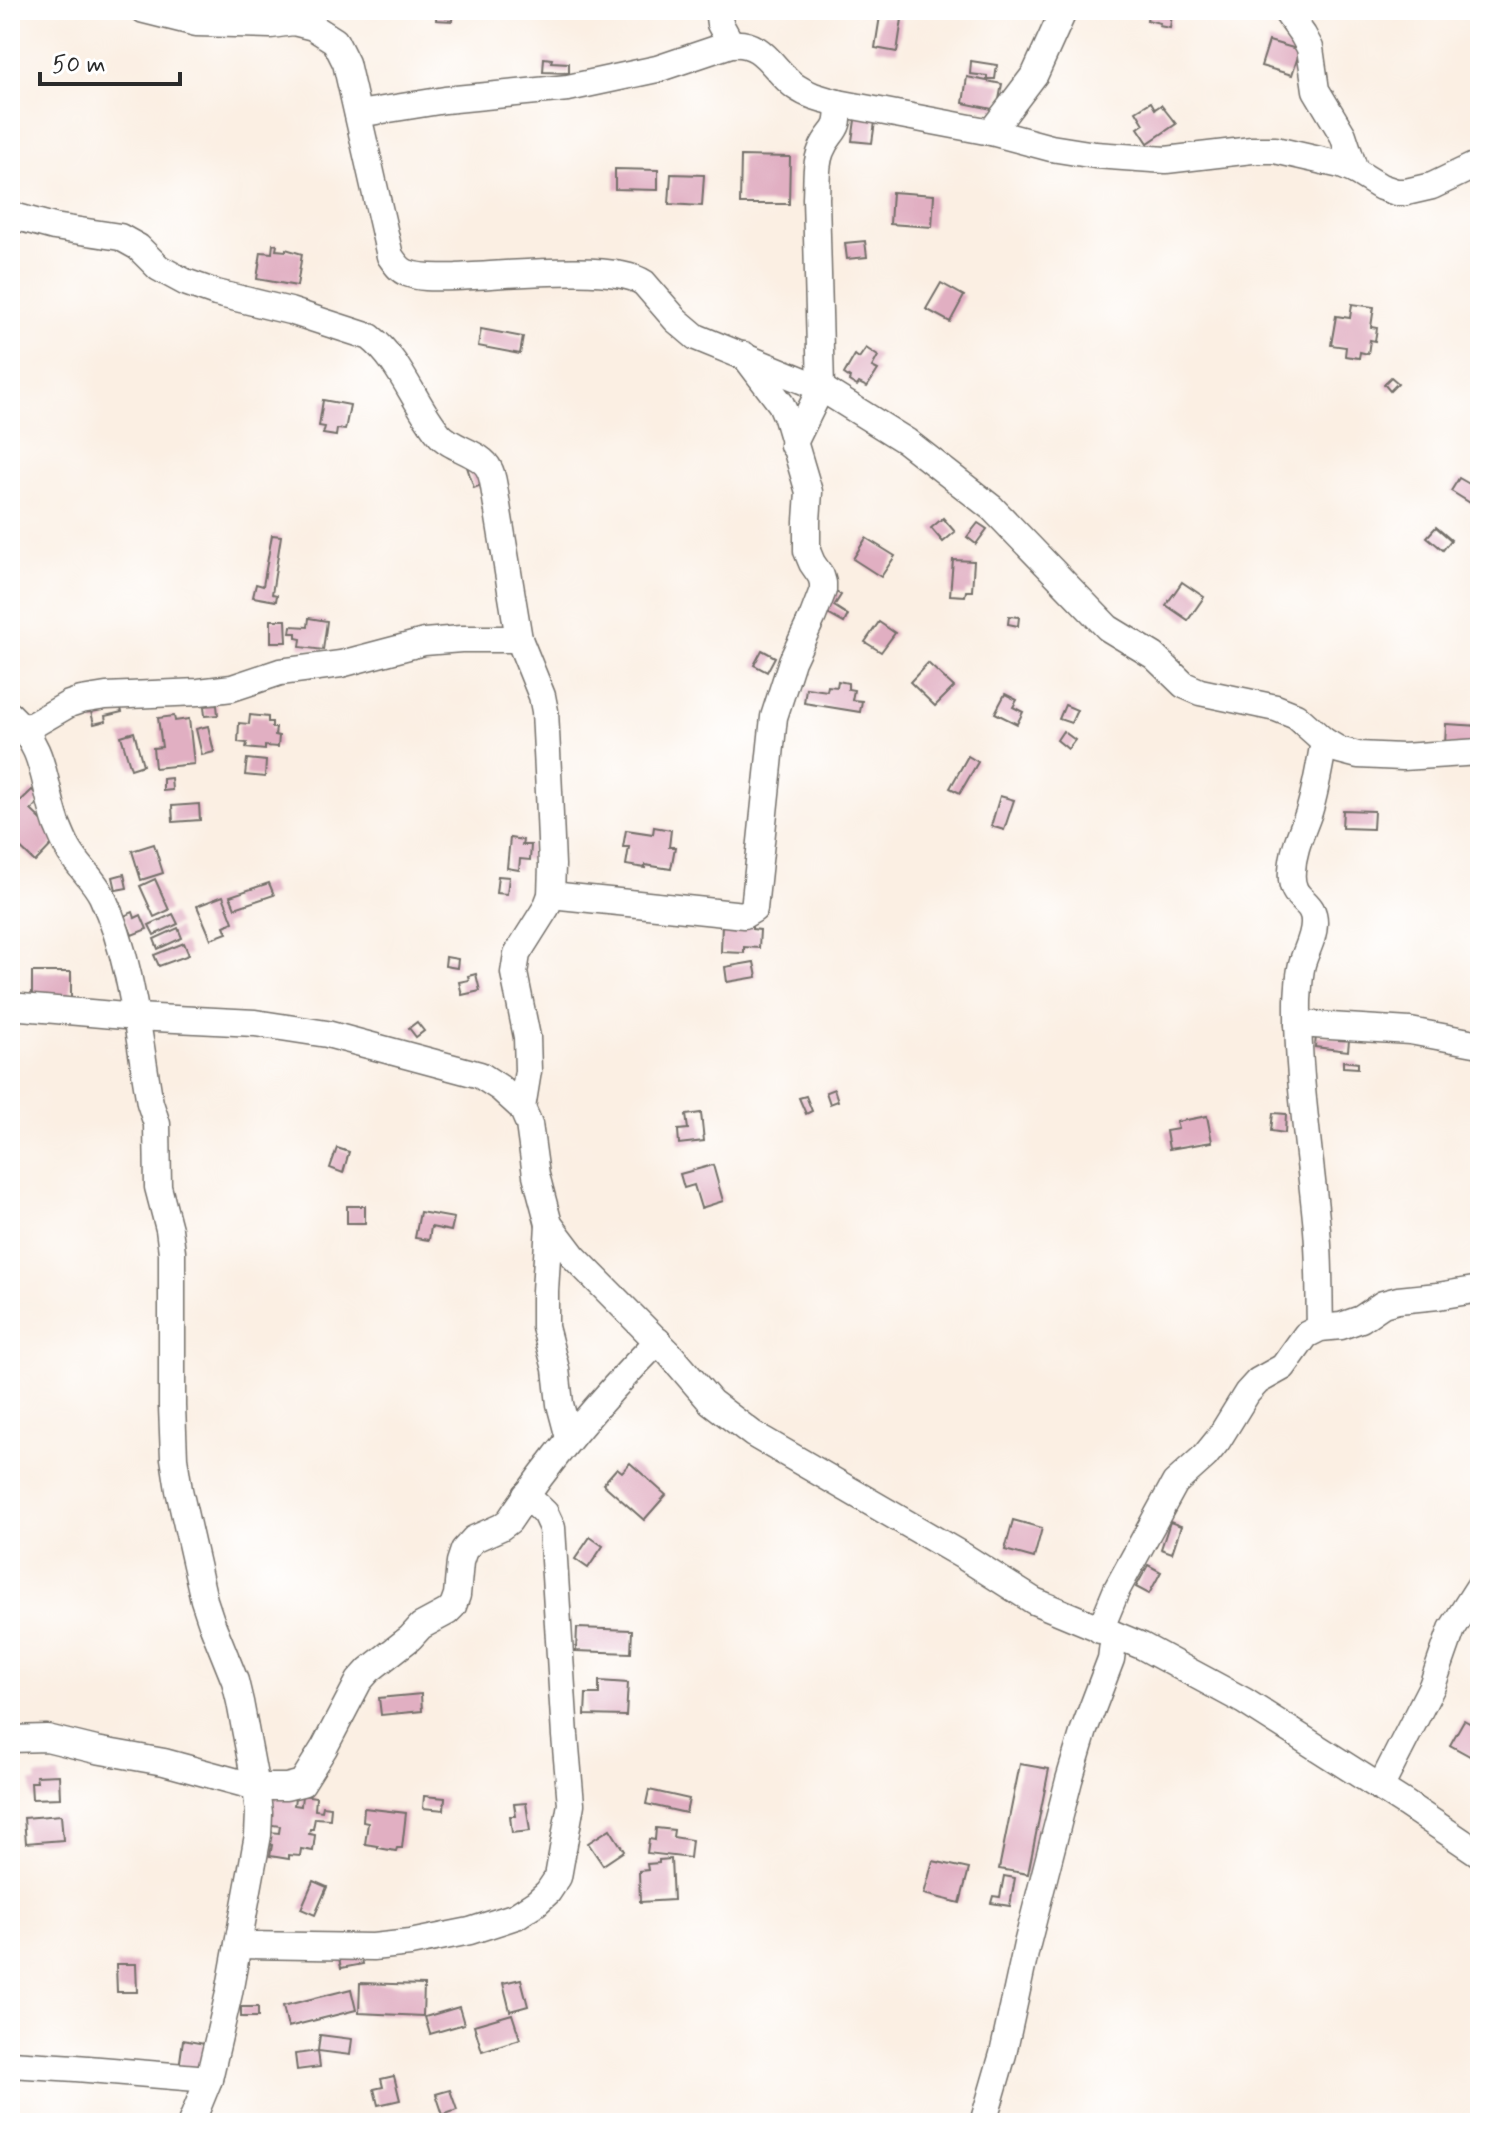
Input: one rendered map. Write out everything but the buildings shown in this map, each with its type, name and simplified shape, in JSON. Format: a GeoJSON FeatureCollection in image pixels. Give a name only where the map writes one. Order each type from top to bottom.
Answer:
{"type":"FeatureCollection","features":[{"type":"Feature","properties":{"kind":"street"},"geometry":{"type":"LineString","coordinates":[[144,10],[196,23],[271,25],[293,22],[313,27],[335,41],[346,63],[390,256],[400,269],[410,275],[622,274],[638,279],[696,337],[821,388],[906,441],[992,508],[1108,628],[1154,656],[1184,685],[1217,697],[1276,708],[1296,716],[1324,741],[1339,750],[1358,755],[1378,757],[1480,752]]}},
{"type":"Feature","properties":{"kind":"street"},"geometry":{"type":"LineString","coordinates":[[718,10],[720,24],[731,44]]}},
{"type":"Feature","properties":{"kind":"street"},"geometry":{"type":"LineString","coordinates":[[991,132],[1035,74],[1064,10]]}},
{"type":"Feature","properties":{"kind":"street"},"geometry":{"type":"LineString","coordinates":[[1285,10],[1310,48],[1316,90],[1343,135],[1355,171]]}},
{"type":"Feature","properties":{"kind":"street"},"geometry":{"type":"LineString","coordinates":[[358,114],[445,100],[568,88],[657,69],[742,43],[752,46],[795,86],[815,97],[991,132],[1051,148],[1166,160],[1275,150],[1330,162],[1396,192],[1432,186],[1480,163]]}},
{"type":"Feature","properties":{"kind":"street"},"geometry":{"type":"LineString","coordinates":[[793,445],[821,388],[816,198],[820,152],[838,125],[838,103]]}},
{"type":"Feature","properties":{"kind":"street"},"geometry":{"type":"LineString","coordinates":[[10,215],[54,227],[120,237],[138,247],[159,268],[185,282],[370,337],[381,345],[440,435],[488,467],[519,639],[545,711],[551,895],[517,954],[514,973],[527,1037],[528,1071],[522,1108]]}},
{"type":"Feature","properties":{"kind":"street"},"geometry":{"type":"LineString","coordinates":[[551,895],[744,915],[754,909],[774,717],[792,661],[823,590],[821,576],[807,551],[809,492],[781,404],[744,355]]}},
{"type":"Feature","properties":{"kind":"street"},"geometry":{"type":"LineString","coordinates":[[191,2123],[209,2079],[238,1945],[258,1835],[256,1787],[235,1681],[208,1612],[174,1458],[172,1252],[158,1187],[157,1124],[150,1103],[136,1017],[116,932],[101,894],[70,852],[57,823],[40,758],[18,722],[81,700],[232,688],[280,672],[341,664],[424,642],[519,639]]}},
{"type":"Feature","properties":{"kind":"street"},"geometry":{"type":"LineString","coordinates":[[1320,1328],[1317,1222],[1306,1133],[1298,1024],[1299,982],[1312,940],[1314,914],[1296,894],[1292,886],[1292,871],[1296,846],[1309,812],[1324,741]]}},
{"type":"Feature","properties":{"kind":"street"},"geometry":{"type":"LineString","coordinates":[[10,1006],[255,1023],[353,1040],[480,1075],[500,1088],[522,1108],[529,1124],[536,1175],[549,1224],[545,1327],[569,1438]]}},
{"type":"Feature","properties":{"kind":"street"},"geometry":{"type":"LineString","coordinates":[[1298,1024],[1410,1031],[1480,1044]]}},
{"type":"Feature","properties":{"kind":"street"},"geometry":{"type":"LineString","coordinates":[[549,1224],[574,1257],[658,1341],[711,1402],[753,1434],[963,1556],[1034,1601],[1142,1646],[1244,1701],[1480,1854]]}},
{"type":"Feature","properties":{"kind":"street"},"geometry":{"type":"LineString","coordinates":[[983,2123],[1069,1780],[1111,1659],[1107,1633],[1117,1589],[1175,1483],[1218,1440],[1247,1393],[1258,1381],[1283,1367],[1306,1335],[1320,1328],[1341,1326],[1361,1319],[1383,1304],[1398,1300],[1480,1289]]}},
{"type":"Feature","properties":{"kind":"street"},"geometry":{"type":"LineString","coordinates":[[10,1739],[47,1738],[164,1762],[256,1787],[286,1787],[302,1783],[359,1681],[421,1626],[453,1606],[464,1550],[474,1539],[509,1521],[569,1438],[658,1341]]}},
{"type":"Feature","properties":{"kind":"street"},"geometry":{"type":"LineString","coordinates":[[238,1945],[373,1947],[470,1931],[516,1916],[548,1892],[558,1877],[571,1804],[552,1528],[545,1513],[526,1495]]}},
{"type":"Feature","properties":{"kind":"street"},"geometry":{"type":"LineString","coordinates":[[1380,1788],[1432,1686],[1452,1629],[1480,1585]]}},
{"type":"Feature","properties":{"kind":"street"},"geometry":{"type":"LineString","coordinates":[[10,2064],[209,2079]]}}]}
